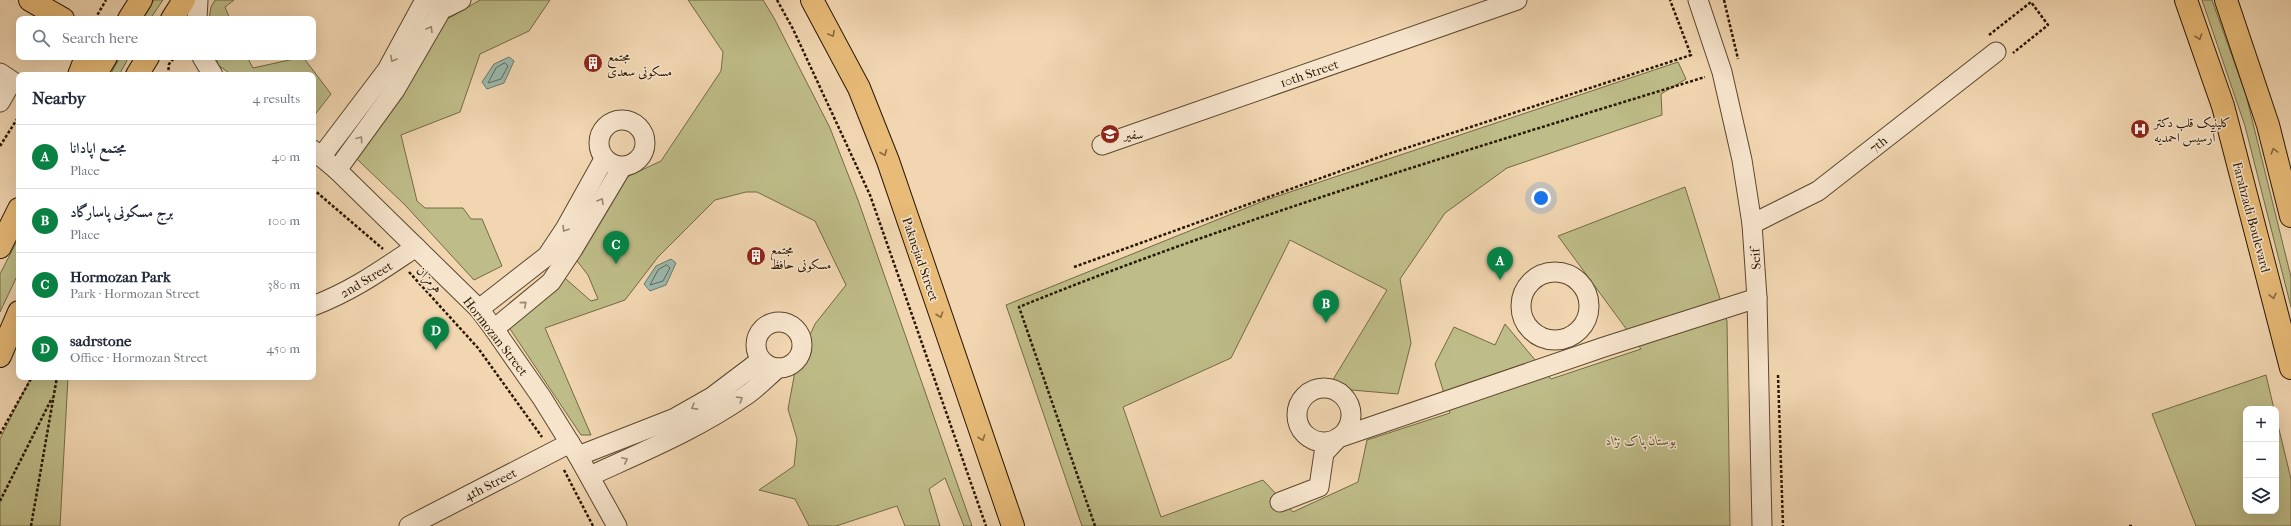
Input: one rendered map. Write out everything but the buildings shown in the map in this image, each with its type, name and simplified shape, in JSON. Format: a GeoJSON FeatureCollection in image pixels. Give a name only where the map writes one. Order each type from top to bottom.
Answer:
{"type":"FeatureCollection","features":[{"type":"Feature","properties":{"kind":"main road"},"geometry":{"type":"LineString","coordinates":[[30,0],[58,16]]}},
{"type":"Feature","properties":{"kind":"main road"},"geometry":{"type":"LineString","coordinates":[[131,16],[142,0]]}},
{"type":"Feature","properties":{"kind":"main road"},"geometry":{"type":"LineString","coordinates":[[174,16],[184,0]]}},
{"type":"Feature","properties":{"kind":"main road","name":"Paknejad Street"},"geometry":{"type":"LineString","coordinates":[[812,0],[859,88],[888,162],[1013,526]]}},
{"type":"Feature","properties":{"kind":"main road","name":"Farahzadi Boulevard"},"geometry":{"type":"LineString","coordinates":[[2186,0],[2223,106],[2291,368]]}},
{"type":"Feature","properties":{"kind":"main road"},"geometry":{"type":"LineString","coordinates":[[2226,0],[2268,125],[2291,216]]}},
{"type":"Feature","properties":{"kind":"main road"},"geometry":{"type":"LineString","coordinates":[[80,72],[85,60]]}},
{"type":"Feature","properties":{"kind":"main road"},"geometry":{"type":"LineString","coordinates":[[97,72],[104,60]]}},
{"type":"Feature","properties":{"kind":"main road"},"geometry":{"type":"LineString","coordinates":[[139,72],[146,60]]}},
{"type":"Feature","properties":{"kind":"main road"},"geometry":{"type":"LineString","coordinates":[[0,247],[16,215]]}},
{"type":"Feature","properties":{"kind":"main road"},"geometry":{"type":"LineString","coordinates":[[0,356],[16,319]]}},
{"type":"Feature","properties":{"kind":"street"},"geometry":{"type":"LineString","coordinates":[[196,16],[198,0]]}},
{"type":"Feature","properties":{"kind":"street"},"geometry":{"type":"LineString","coordinates":[[337,170],[432,2],[454,5],[461,0]]}},
{"type":"Feature","properties":{"kind":"street","name":"10th Street"},"geometry":{"type":"LineString","coordinates":[[1102,145],[1517,0]]}},
{"type":"Feature","properties":{"kind":"street","name":"Seif"},"geometry":{"type":"LineString","coordinates":[[1698,0],[1722,72],[1742,160],[1752,224],[1758,298],[1762,526]]}},
{"type":"Feature","properties":{"kind":"street","name":"7th"},"geometry":{"type":"LineString","coordinates":[[1752,224],[1818,191],[1996,52]]}},
{"type":"Feature","properties":{"kind":"street"},"geometry":{"type":"LineString","coordinates":[[204,60],[211,72]]}},
{"type":"Feature","properties":{"kind":"street"},"geometry":{"type":"LineString","coordinates":[[0,73],[12,81],[0,102]]}},
{"type":"Feature","properties":{"kind":"street"},"geometry":{"type":"LineString","coordinates":[[316,153],[376,102]]}},
{"type":"Feature","properties":{"kind":"street"},"geometry":{"type":"LineString","coordinates":[[616,120],[631,122],[643,131],[646,146],[639,160],[633,164],[622,166],[610,164],[604,159],[598,144],[603,129],[616,120]]}},
{"type":"Feature","properties":{"kind":"street","name":"Hormozan Street"},"geometry":{"type":"LineString","coordinates":[[316,153],[337,170],[479,309],[509,349],[574,449],[617,526]]}},
{"type":"Feature","properties":{"kind":"street"},"geometry":{"type":"LineString","coordinates":[[494,329],[551,282],[554,261],[565,229],[604,159]]}},
{"type":"Feature","properties":{"kind":"street"},"geometry":{"type":"LineString","coordinates":[[479,309],[554,261],[622,166]]}},
{"type":"Feature","properties":{"kind":"street","name":"2nd Street"},"geometry":{"type":"LineString","coordinates":[[316,305],[347,292],[416,247]]}},
{"type":"Feature","properties":{"kind":"street"},"geometry":{"type":"LineString","coordinates":[[1280,502],[1319,487],[1324,453],[1338,438],[1604,347],[1758,298]]}},
{"type":"Feature","properties":{"kind":"street"},"geometry":{"type":"LineString","coordinates":[[773,322],[788,323],[799,333],[802,348],[796,361],[789,366],[778,368],[767,365],[761,360],[755,346],[760,331],[773,322]]}},
{"type":"Feature","properties":{"kind":"street"},"geometry":{"type":"LineString","coordinates":[[1583,325],[1604,347]]}},
{"type":"Feature","properties":{"kind":"street"},"geometry":{"type":"LineString","coordinates":[[680,425],[712,397],[761,360]]}},
{"type":"Feature","properties":{"kind":"street"},"geometry":{"type":"LineString","coordinates":[[590,476],[680,425],[746,396],[778,368]]}},
{"type":"Feature","properties":{"kind":"street","name":"4th Street"},"geometry":{"type":"LineString","coordinates":[[409,526],[574,449],[680,425]]}},
{"type":"Feature","properties":{"kind":"path"},"geometry":{"type":"LineString","coordinates":[[97,16],[106,0]]}},
{"type":"Feature","properties":{"kind":"path"},"geometry":{"type":"LineString","coordinates":[[776,0],[793,29],[870,195],[986,526]]}},
{"type":"Feature","properties":{"kind":"path"},"geometry":{"type":"LineString","coordinates":[[1074,267],[1386,155],[1691,55],[1670,0]]}},
{"type":"Feature","properties":{"kind":"path"},"geometry":{"type":"LineString","coordinates":[[168,72],[169,64],[172,60]]}},
{"type":"Feature","properties":{"kind":"path"},"geometry":{"type":"LineString","coordinates":[[1095,526],[1019,307],[1096,276],[1304,202],[1722,72]]}},
{"type":"Feature","properties":{"kind":"path"},"geometry":{"type":"LineString","coordinates":[[0,146],[16,121]]}},
{"type":"Feature","properties":{"kind":"path","name":"هرمزان"},"geometry":{"type":"LineString","coordinates":[[316,192],[416,278],[478,348],[543,439]]}},
{"type":"Feature","properties":{"kind":"path"},"geometry":{"type":"LineString","coordinates":[[0,434],[30,380]]}},
{"type":"Feature","properties":{"kind":"path"},"geometry":{"type":"LineString","coordinates":[[31,526],[56,380]]}},
{"type":"Feature","properties":{"kind":"path"},"geometry":{"type":"LineString","coordinates":[[0,501],[54,394]]}},
{"type":"Feature","properties":{"kind":"path"},"geometry":{"type":"LineString","coordinates":[[561,464],[593,526]]}},
{"type":"Feature","properties":{"kind":"green space"},"geometry":{"type":"Polygon","coordinates":[[[154,0],[163,0],[152,16],[144,16],[154,0]]]}},
{"type":"Feature","properties":{"kind":"green space"},"geometry":{"type":"Polygon","coordinates":[[[215,0],[234,0],[225,7],[229,16],[210,16],[211,7],[215,0]]]}},
{"type":"Feature","properties":{"kind":"green space"},"geometry":{"type":"Polygon","coordinates":[[[480,0],[550,0],[529,31],[480,54],[460,112],[401,135],[417,201],[425,208],[463,208],[471,219],[482,219],[502,266],[474,280],[405,205],[339,142],[420,35],[480,0]]]}},
{"type":"Feature","properties":{"kind":"green space"},"geometry":{"type":"Polygon","coordinates":[[[688,0],[763,0],[774,18],[830,128],[858,200],[972,526],[964,526],[945,478],[929,489],[940,526],[905,526],[897,506],[836,526],[809,526],[795,499],[759,490],[794,466],[797,439],[788,409],[796,366],[815,324],[846,285],[815,221],[757,192],[746,192],[715,200],[658,257],[625,300],[545,328],[591,435],[581,435],[502,317],[558,272],[591,301],[598,299],[588,275],[570,252],[614,183],[661,161],[721,71],[723,52],[688,0]]]}},
{"type":"Feature","properties":{"kind":"green space"},"geometry":{"type":"Polygon","coordinates":[[[2202,0],[2212,0],[2246,95],[2291,277],[2291,307],[2245,126],[2202,0]]]}},
{"type":"Feature","properties":{"kind":"green space"},"geometry":{"type":"Polygon","coordinates":[[[118,60],[127,60],[121,72],[112,72],[118,60]]]}},
{"type":"Feature","properties":{"kind":"green space"},"geometry":{"type":"Polygon","coordinates":[[[217,60],[249,60],[253,68],[289,60],[305,60],[314,72],[228,72],[218,65],[217,60]]]}},
{"type":"Feature","properties":{"kind":"green space","name":"بوستان پاک نژاد"},"geometry":{"type":"Polygon","coordinates":[[[1678,62],[1686,79],[1661,94],[1662,115],[1507,168],[1445,213],[1400,279],[1411,343],[1398,394],[1328,388],[1387,290],[1290,240],[1231,358],[1123,407],[1161,517],[1263,480],[1293,512],[1358,482],[1367,440],[1450,413],[1435,364],[1454,327],[1495,345],[1505,324],[1551,379],[1641,349],[1558,236],[1685,187],[1727,321],[1730,526],[1082,526],[1006,305],[1266,200],[1678,62]]]}},
{"type":"Feature","properties":{"kind":"green space"},"geometry":{"type":"Polygon","coordinates":[[[316,74],[331,94],[316,113],[316,74]]]}},
{"type":"Feature","properties":{"kind":"green space"},"geometry":{"type":"Polygon","coordinates":[[[16,243],[16,278],[0,312],[0,274],[16,243]]]}},
{"type":"Feature","properties":{"kind":"green space"},"geometry":{"type":"Polygon","coordinates":[[[2266,375],[2273,406],[2243,406],[2243,514],[2279,514],[2279,429],[2291,479],[2291,526],[2196,526],[2152,414],[2266,375]]]}},
{"type":"Feature","properties":{"kind":"green space"},"geometry":{"type":"Polygon","coordinates":[[[30,380],[68,380],[60,526],[0,526],[0,439],[30,380]]]}},
{"type":"Feature","properties":{"kind":"water"},"geometry":{"type":"Polygon","coordinates":[[[509,57],[514,61],[504,83],[487,89],[482,82],[494,64],[509,57]]]}},
{"type":"Feature","properties":{"kind":"water"},"geometry":{"type":"Polygon","coordinates":[[[671,259],[676,263],[666,285],[650,291],[644,284],[656,266],[671,259]]]}},
{"type":"Feature","properties":{"kind":"place","name":"مجتمع مسکونی سعدی"},"geometry":{"type":"Point","coordinates":[593,63]}},
{"type":"Feature","properties":{"kind":"place","name":"کلینیک قلب دکتر آرسیس احمدیه"},"geometry":{"type":"Point","coordinates":[2140,129]}},
{"type":"Feature","properties":{"kind":"place","name":"سفیر"},"geometry":{"type":"Point","coordinates":[1110,134]}},
{"type":"Feature","properties":{"kind":"place","name":"مجتمع مسکونی حافظ"},"geometry":{"type":"Point","coordinates":[756,256]}},
{"type":"Feature","properties":{"kind":"place","name":"Hormozan Park"},"geometry":{"type":"Point","coordinates":[616,264]}},
{"type":"Feature","properties":{"kind":"place","name":"مجتمع اپادانا"},"geometry":{"type":"Point","coordinates":[1500,280]}},
{"type":"Feature","properties":{"kind":"place","name":"برج مسکونی پاسارگاد"},"geometry":{"type":"Point","coordinates":[1326,323]}},
{"type":"Feature","properties":{"kind":"place","name":"sadrstone"},"geometry":{"type":"Point","coordinates":[436,350]}}]}
